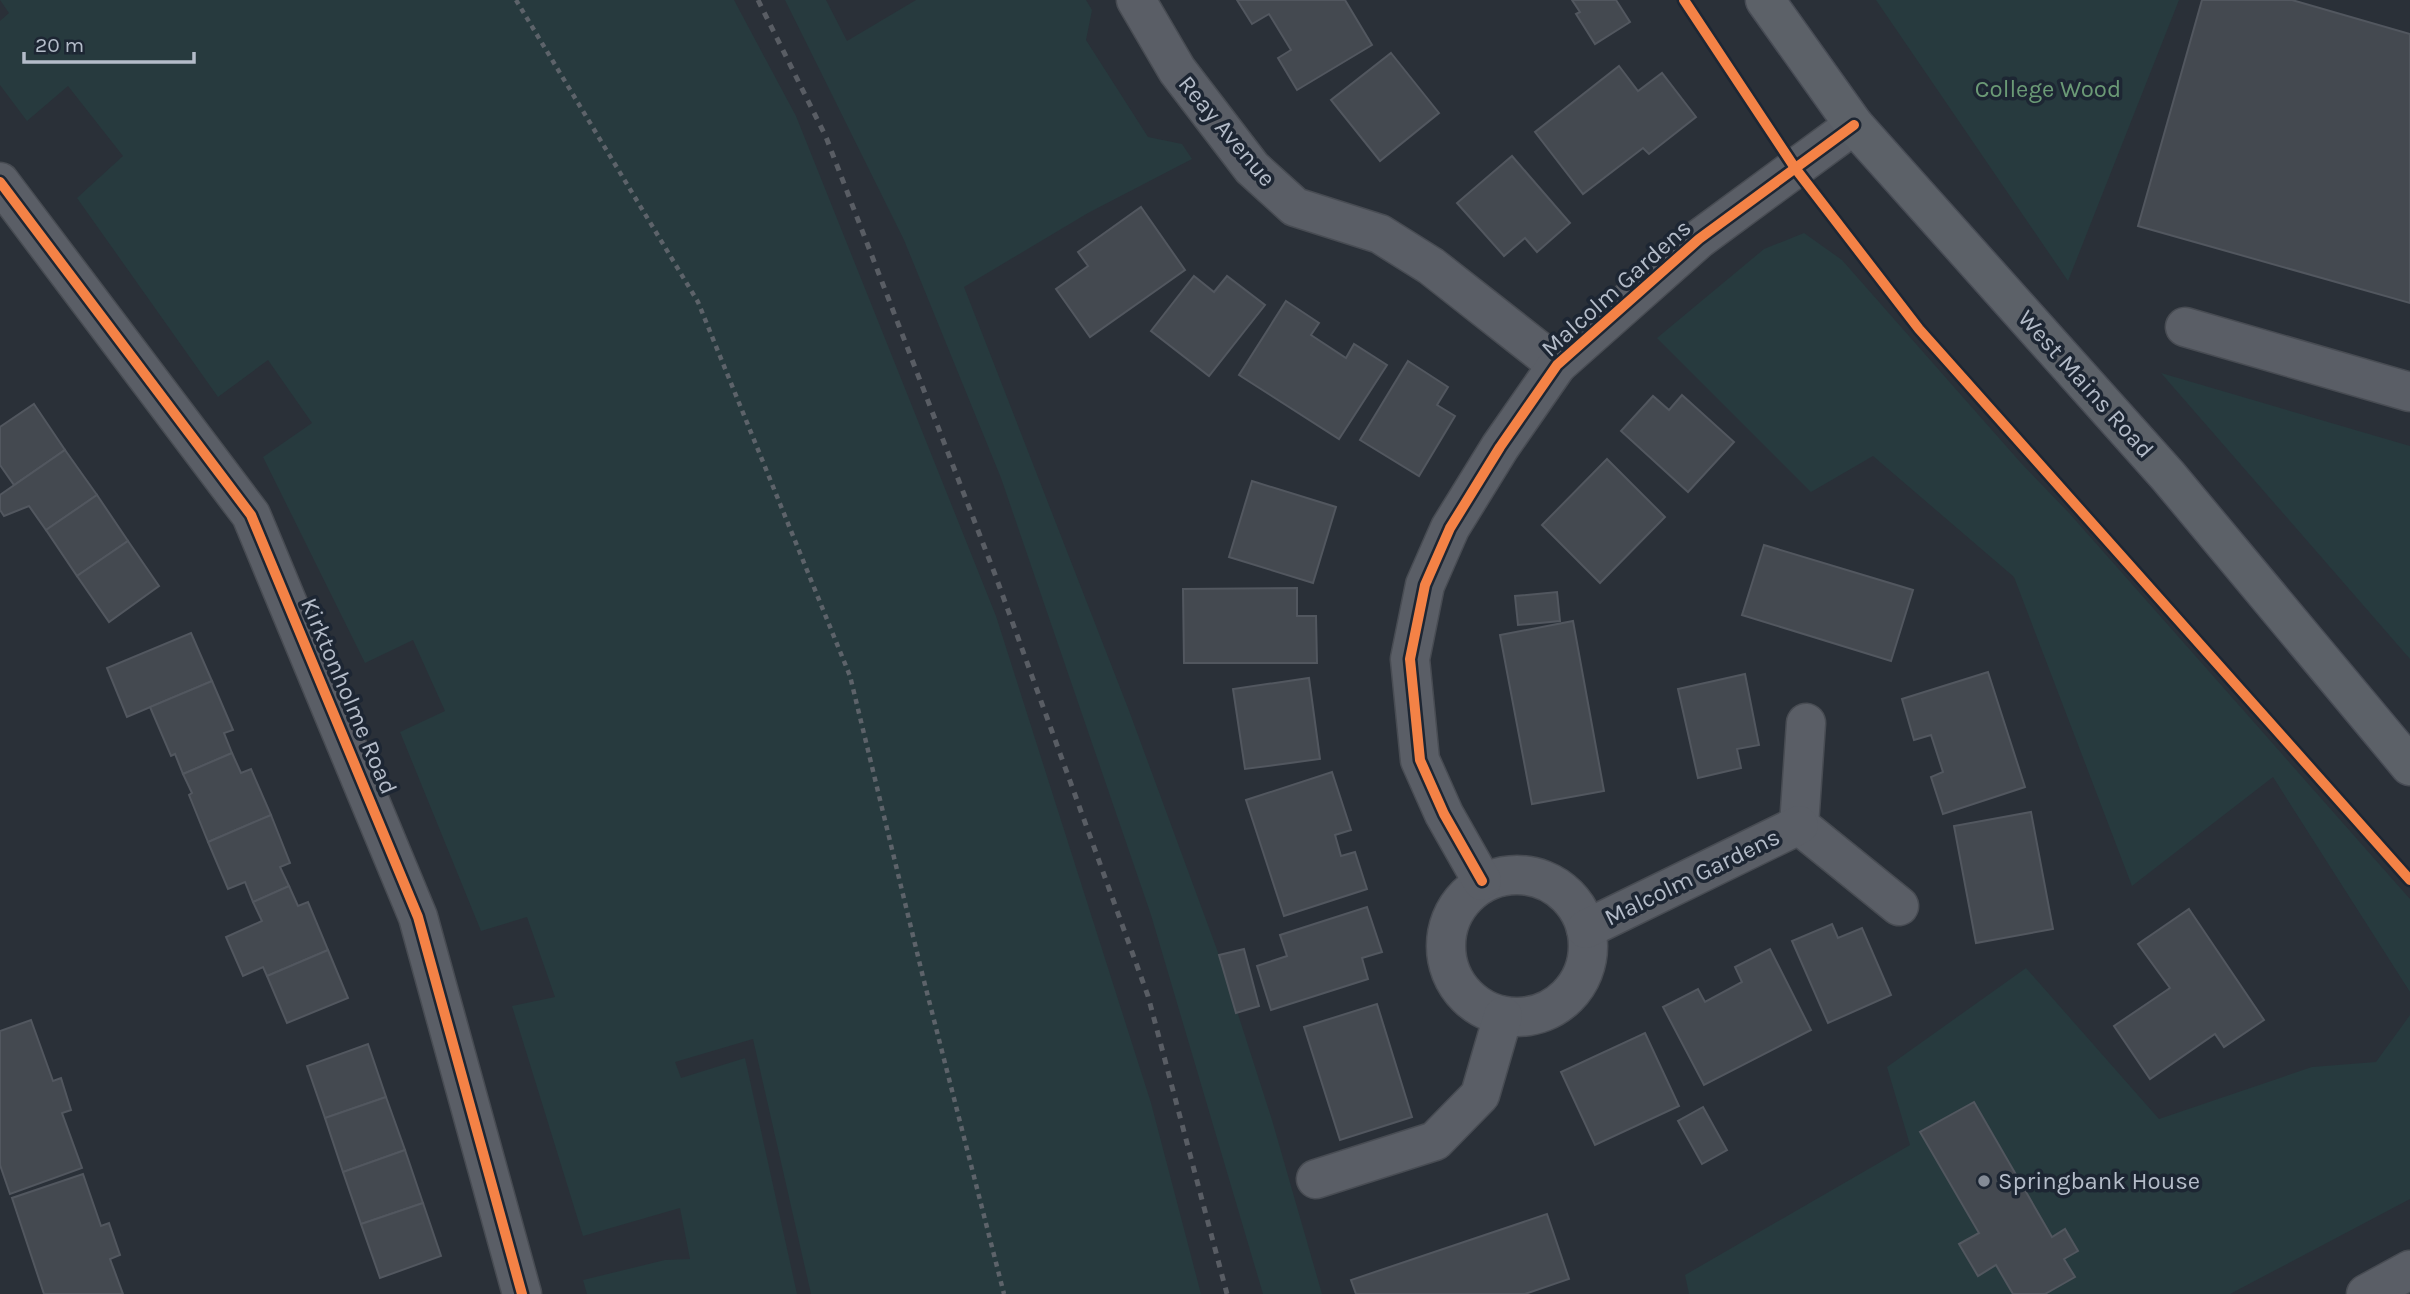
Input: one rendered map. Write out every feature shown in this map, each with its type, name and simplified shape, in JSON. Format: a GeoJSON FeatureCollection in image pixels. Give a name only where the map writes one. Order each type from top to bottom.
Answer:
{"type":"FeatureCollection","features":[{"type":"Feature","properties":{"kind":"main road","name":"West Mains Road"},"geometry":{"type":"LineString","coordinates":[[1765,0],[1854,125],[2168,476],[2410,766]]}},
{"type":"Feature","properties":{"kind":"street","name":"Reay Avenue"},"geometry":{"type":"LineString","coordinates":[[1136,0],[1177,70],[1252,168],[1295,207],[1380,234],[1431,266],[1557,365]]}},
{"type":"Feature","properties":{"kind":"street","name":"Malcolm Gardens"},"geometry":{"type":"LineString","coordinates":[[1503,1016],[1527,1017],[1550,1010],[1568,996],[1582,976],[1588,952],[1586,929],[1578,908],[1563,891],[1544,879],[1521,874],[1482,881],[1444,814],[1420,760],[1410,659],[1425,584],[1450,528],[1500,447],[1557,365],[1699,239],[1854,125]]}},
{"type":"Feature","properties":{"kind":"street","name":"Kirktonholme Road"},"geometry":{"type":"LineString","coordinates":[[0,181],[251,516],[418,917],[522,1294]]}},
{"type":"Feature","properties":{"kind":"street"},"geometry":{"type":"LineString","coordinates":[[2185,327],[2410,392]]}},
{"type":"Feature","properties":{"kind":"street","name":"Malcolm Gardens"},"geometry":{"type":"LineString","coordinates":[[1799,825],[1806,723]]}},
{"type":"Feature","properties":{"kind":"street","name":"Malcolm Gardens"},"geometry":{"type":"LineString","coordinates":[[1586,929],[1799,825]]}},
{"type":"Feature","properties":{"kind":"street","name":"Malcolm Gardens"},"geometry":{"type":"LineString","coordinates":[[1799,825],[1899,906]]}},
{"type":"Feature","properties":{"kind":"street"},"geometry":{"type":"LineString","coordinates":[[1316,1180],[1434,1141],[1480,1095],[1503,1016],[1483,1009],[1466,996],[1454,979],[1447,960],[1446,939],[1451,918],[1482,881]]}},
{"type":"Feature","properties":{"kind":"street"},"geometry":{"type":"LineString","coordinates":[[2367,1294],[2410,1270]]}},
{"type":"Feature","properties":{"kind":"path"},"geometry":{"type":"LineString","coordinates":[[516,0],[698,302],[850,676],[1004,1294]]}},
{"type":"Feature","properties":{"kind":"green space"},"geometry":{"type":"Polygon","coordinates":[[[0,0],[734,0],[796,116],[996,616],[1151,1103],[1201,1294],[811,1294],[753,1039],[675,1062],[681,1078],[745,1058],[797,1294],[587,1294],[583,1280],[665,1260],[690,1259],[680,1208],[583,1236],[512,1006],[555,997],[527,917],[481,931],[400,732],[445,711],[413,640],[365,663],[263,457],[312,423],[268,360],[218,397],[77,198],[123,156],[68,86],[27,121],[0,85],[0,21],[9,13],[0,0]]]}},
{"type":"Feature","properties":{"kind":"green space"},"geometry":{"type":"Polygon","coordinates":[[[785,0],[826,0],[847,41],[916,0],[1086,0],[1092,10],[1086,40],[1148,137],[1182,144],[1192,159],[1088,213],[964,287],[1128,708],[1219,955],[1272,1120],[1322,1294],[1263,1294],[1151,915],[1001,478],[904,240],[785,0]]]}},
{"type":"Feature","properties":{"kind":"green space","name":"College Wood"},"geometry":{"type":"Polygon","coordinates":[[[1876,0],[2179,0],[2068,281],[1876,0]]]}},
{"type":"Feature","properties":{"kind":"green space"},"geometry":{"type":"Polygon","coordinates":[[[1804,233],[1842,260],[2410,899],[2410,992],[2273,777],[2132,886],[2014,577],[1873,456],[1811,492],[1657,338],[1764,249],[1804,233]]]}},
{"type":"Feature","properties":{"kind":"green space"},"geometry":{"type":"Polygon","coordinates":[[[2161,373],[2410,446],[2410,659],[2161,373]]]}},
{"type":"Feature","properties":{"kind":"green space"},"geometry":{"type":"Polygon","coordinates":[[[2026,968],[2159,1119],[2312,1067],[2376,1062],[2410,1015],[2410,1199],[2230,1294],[1689,1294],[1685,1275],[1910,1145],[1887,1067],[2026,968]]]}},
{"type":"Feature","properties":{"kind":"building"},"geometry":{"type":"Polygon","coordinates":[[[1237,0],[1345,0],[1372,45],[1297,90],[1278,58],[1291,50],[1269,14],[1252,24],[1237,0]]]}},
{"type":"Feature","properties":{"kind":"building"},"geometry":{"type":"Polygon","coordinates":[[[1572,0],[1616,0],[1630,22],[1595,44],[1576,14],[1580,12],[1572,0]]]}},
{"type":"Feature","properties":{"kind":"building"},"geometry":{"type":"Polygon","coordinates":[[[2202,0],[2292,0],[2410,34],[2410,303],[2138,226],[2202,0]]]}},
{"type":"Feature","properties":{"kind":"building"},"geometry":{"type":"Polygon","coordinates":[[[1391,53],[1439,113],[1380,161],[1331,100],[1391,53]]]}},
{"type":"Feature","properties":{"kind":"building"},"geometry":{"type":"Polygon","coordinates":[[[1619,66],[1638,91],[1662,73],[1696,117],[1649,154],[1643,148],[1583,194],[1535,132],[1619,66]]]}},
{"type":"Feature","properties":{"kind":"building"},"geometry":{"type":"Polygon","coordinates":[[[1512,156],[1570,223],[1537,252],[1525,238],[1504,256],[1457,203],[1512,156]]]}},
{"type":"Feature","properties":{"kind":"building"},"geometry":{"type":"Polygon","coordinates":[[[1141,207],[1185,270],[1090,337],[1056,289],[1088,266],[1078,252],[1141,207]]]}},
{"type":"Feature","properties":{"kind":"building"},"geometry":{"type":"Polygon","coordinates":[[[1194,276],[1214,292],[1227,276],[1265,305],[1209,376],[1151,331],[1194,276]]]}},
{"type":"Feature","properties":{"kind":"building"},"geometry":{"type":"Polygon","coordinates":[[[1286,301],[1319,323],[1311,335],[1346,358],[1354,344],[1387,365],[1339,439],[1239,375],[1286,301]]]}},
{"type":"Feature","properties":{"kind":"building"},"geometry":{"type":"Polygon","coordinates":[[[1408,361],[1448,387],[1437,405],[1455,416],[1419,476],[1360,440],[1408,361]]]}},
{"type":"Feature","properties":{"kind":"building"},"geometry":{"type":"Polygon","coordinates":[[[1682,395],[1734,442],[1688,492],[1621,431],[1653,396],[1669,410],[1682,395]]]}},
{"type":"Feature","properties":{"kind":"building"},"geometry":{"type":"Polygon","coordinates":[[[34,404],[65,450],[14,485],[0,465],[0,427],[34,404]]]}},
{"type":"Feature","properties":{"kind":"building"},"geometry":{"type":"Polygon","coordinates":[[[65,450],[97,495],[46,530],[29,506],[4,516],[0,510],[0,495],[65,450]]]}},
{"type":"Feature","properties":{"kind":"building"},"geometry":{"type":"Polygon","coordinates":[[[1607,459],[1665,517],[1600,583],[1542,525],[1607,459]]]}},
{"type":"Feature","properties":{"kind":"building"},"geometry":{"type":"Polygon","coordinates":[[[1252,481],[1336,507],[1313,583],[1229,557],[1252,481]]]}},
{"type":"Feature","properties":{"kind":"building"},"geometry":{"type":"Polygon","coordinates":[[[97,495],[128,541],[77,576],[46,530],[97,495]]]}},
{"type":"Feature","properties":{"kind":"building"},"geometry":{"type":"Polygon","coordinates":[[[128,541],[159,586],[109,622],[77,576],[128,541]]]}},
{"type":"Feature","properties":{"kind":"building"},"geometry":{"type":"Polygon","coordinates":[[[1764,545],[1913,590],[1891,661],[1742,615],[1764,545]]]}},
{"type":"Feature","properties":{"kind":"building"},"geometry":{"type":"Polygon","coordinates":[[[1297,588],[1297,616],[1316,616],[1317,663],[1184,663],[1183,589],[1297,588]]]}},
{"type":"Feature","properties":{"kind":"building"},"geometry":{"type":"Polygon","coordinates":[[[1557,592],[1560,621],[1518,625],[1515,596],[1557,592]]]}},
{"type":"Feature","properties":{"kind":"building"},"geometry":{"type":"Polygon","coordinates":[[[1573,621],[1604,791],[1532,804],[1500,635],[1573,621]]]}},
{"type":"Feature","properties":{"kind":"building"},"geometry":{"type":"Polygon","coordinates":[[[191,633],[212,681],[127,717],[107,668],[191,633]]]}},
{"type":"Feature","properties":{"kind":"building"},"geometry":{"type":"Polygon","coordinates":[[[1988,672],[2025,787],[1943,814],[1931,777],[1943,772],[1931,735],[1914,740],[1902,699],[1988,672]]]}},
{"type":"Feature","properties":{"kind":"building"},"geometry":{"type":"Polygon","coordinates":[[[1745,674],[1759,745],[1737,749],[1741,768],[1698,778],[1678,689],[1745,674]]]}},
{"type":"Feature","properties":{"kind":"building"},"geometry":{"type":"Polygon","coordinates":[[[1309,678],[1320,759],[1245,769],[1233,689],[1309,678]]]}},
{"type":"Feature","properties":{"kind":"building"},"geometry":{"type":"Polygon","coordinates":[[[212,681],[233,730],[224,733],[232,753],[183,774],[175,754],[171,756],[150,707],[212,681]]]}},
{"type":"Feature","properties":{"kind":"building"},"geometry":{"type":"Polygon","coordinates":[[[232,753],[241,773],[251,769],[271,815],[208,842],[183,774],[232,753]]]}},
{"type":"Feature","properties":{"kind":"building"},"geometry":{"type":"Polygon","coordinates":[[[1332,772],[1351,830],[1335,835],[1341,856],[1355,852],[1367,889],[1284,916],[1246,800],[1332,772]]]}},
{"type":"Feature","properties":{"kind":"building"},"geometry":{"type":"Polygon","coordinates":[[[2031,812],[2053,929],[1976,943],[1954,826],[2031,812]]]}},
{"type":"Feature","properties":{"kind":"building"},"geometry":{"type":"Polygon","coordinates":[[[271,815],[290,863],[280,867],[289,886],[253,902],[245,882],[228,889],[208,842],[271,815]]]}},
{"type":"Feature","properties":{"kind":"building"},"geometry":{"type":"Polygon","coordinates":[[[289,886],[298,906],[308,902],[328,950],[267,976],[263,967],[243,976],[226,937],[262,921],[253,902],[289,886]]]}},
{"type":"Feature","properties":{"kind":"building"},"geometry":{"type":"Polygon","coordinates":[[[1367,907],[1382,952],[1362,958],[1368,979],[1271,1010],[1257,966],[1287,956],[1280,935],[1367,907]]]}},
{"type":"Feature","properties":{"kind":"building"},"geometry":{"type":"Polygon","coordinates":[[[2189,909],[2264,1020],[2224,1047],[2215,1034],[2150,1079],[2114,1026],[2170,988],[2138,944],[2189,909]]]}},
{"type":"Feature","properties":{"kind":"building"},"geometry":{"type":"Polygon","coordinates":[[[1832,924],[1838,938],[1862,928],[1891,995],[1828,1023],[1792,941],[1832,924]]]}},
{"type":"Feature","properties":{"kind":"building"},"geometry":{"type":"Polygon","coordinates":[[[1244,949],[1259,1006],[1236,1013],[1219,955],[1244,949]]]}},
{"type":"Feature","properties":{"kind":"building"},"geometry":{"type":"Polygon","coordinates":[[[1770,949],[1811,1030],[1704,1085],[1663,1007],[1698,989],[1705,1002],[1742,982],[1735,967],[1770,949]]]}},
{"type":"Feature","properties":{"kind":"building"},"geometry":{"type":"Polygon","coordinates":[[[328,950],[348,998],[287,1023],[267,976],[328,950]]]}},
{"type":"Feature","properties":{"kind":"building"},"geometry":{"type":"Polygon","coordinates":[[[1377,1004],[1412,1117],[1340,1140],[1304,1027],[1377,1004]]]}},
{"type":"Feature","properties":{"kind":"building"},"geometry":{"type":"Polygon","coordinates":[[[31,1020],[53,1081],[61,1078],[71,1110],[62,1113],[82,1168],[10,1194],[0,1165],[0,1031],[31,1020]]]}},
{"type":"Feature","properties":{"kind":"building"},"geometry":{"type":"Polygon","coordinates":[[[1645,1033],[1679,1106],[1595,1145],[1561,1072],[1645,1033]]]}},
{"type":"Feature","properties":{"kind":"building"},"geometry":{"type":"Polygon","coordinates":[[[368,1044],[386,1097],[325,1118],[307,1066],[368,1044]]]}},
{"type":"Feature","properties":{"kind":"building"},"geometry":{"type":"Polygon","coordinates":[[[386,1097],[405,1150],[343,1172],[325,1118],[386,1097]]]}},
{"type":"Feature","properties":{"kind":"building","name":"Springbank House"},"geometry":{"type":"Polygon","coordinates":[[[1974,1102],[2052,1237],[2065,1229],[2078,1251],[2064,1259],[2075,1277],[2045,1294],[2013,1294],[1996,1265],[1978,1276],[1959,1244],[1979,1233],[1920,1132],[1974,1102]]]}},
{"type":"Feature","properties":{"kind":"building"},"geometry":{"type":"Polygon","coordinates":[[[1703,1107],[1727,1150],[1702,1164],[1678,1121],[1703,1107]]]}},
{"type":"Feature","properties":{"kind":"building"},"geometry":{"type":"Polygon","coordinates":[[[405,1150],[423,1203],[361,1224],[343,1172],[405,1150]]]}},
{"type":"Feature","properties":{"kind":"building"},"geometry":{"type":"Polygon","coordinates":[[[83,1174],[101,1226],[109,1223],[120,1255],[110,1259],[123,1294],[44,1294],[12,1198],[83,1174]]]}},
{"type":"Feature","properties":{"kind":"building"},"geometry":{"type":"Polygon","coordinates":[[[423,1203],[441,1256],[380,1278],[361,1224],[423,1203]]]}},
{"type":"Feature","properties":{"kind":"building"},"geometry":{"type":"Polygon","coordinates":[[[1547,1214],[1569,1279],[1525,1294],[1356,1294],[1351,1280],[1547,1214]]]}},
{"type":"Feature","properties":{"kind":"railway"},"geometry":{"type":"LineString","coordinates":[[758,0],[826,137],[996,577],[1148,996],[1227,1294]]}},
{"type":"Feature","properties":{"kind":"cycle path"},"geometry":{"type":"LineString","coordinates":[[1684,0],[1795,168],[1919,329],[2410,880]]}},
{"type":"Feature","properties":{"kind":"cycle path"},"geometry":{"type":"LineString","coordinates":[[1482,881],[1444,814],[1420,760],[1410,659],[1425,585],[1450,528],[1500,447],[1557,365],[1699,239],[1854,125]]}},
{"type":"Feature","properties":{"kind":"cycle path"},"geometry":{"type":"LineString","coordinates":[[0,182],[251,515],[418,917],[522,1294]]}},
{"type":"Feature","properties":{"kind":"place","name":"Springbank House"},"geometry":{"type":"Point","coordinates":[1984,1181]}}]}
